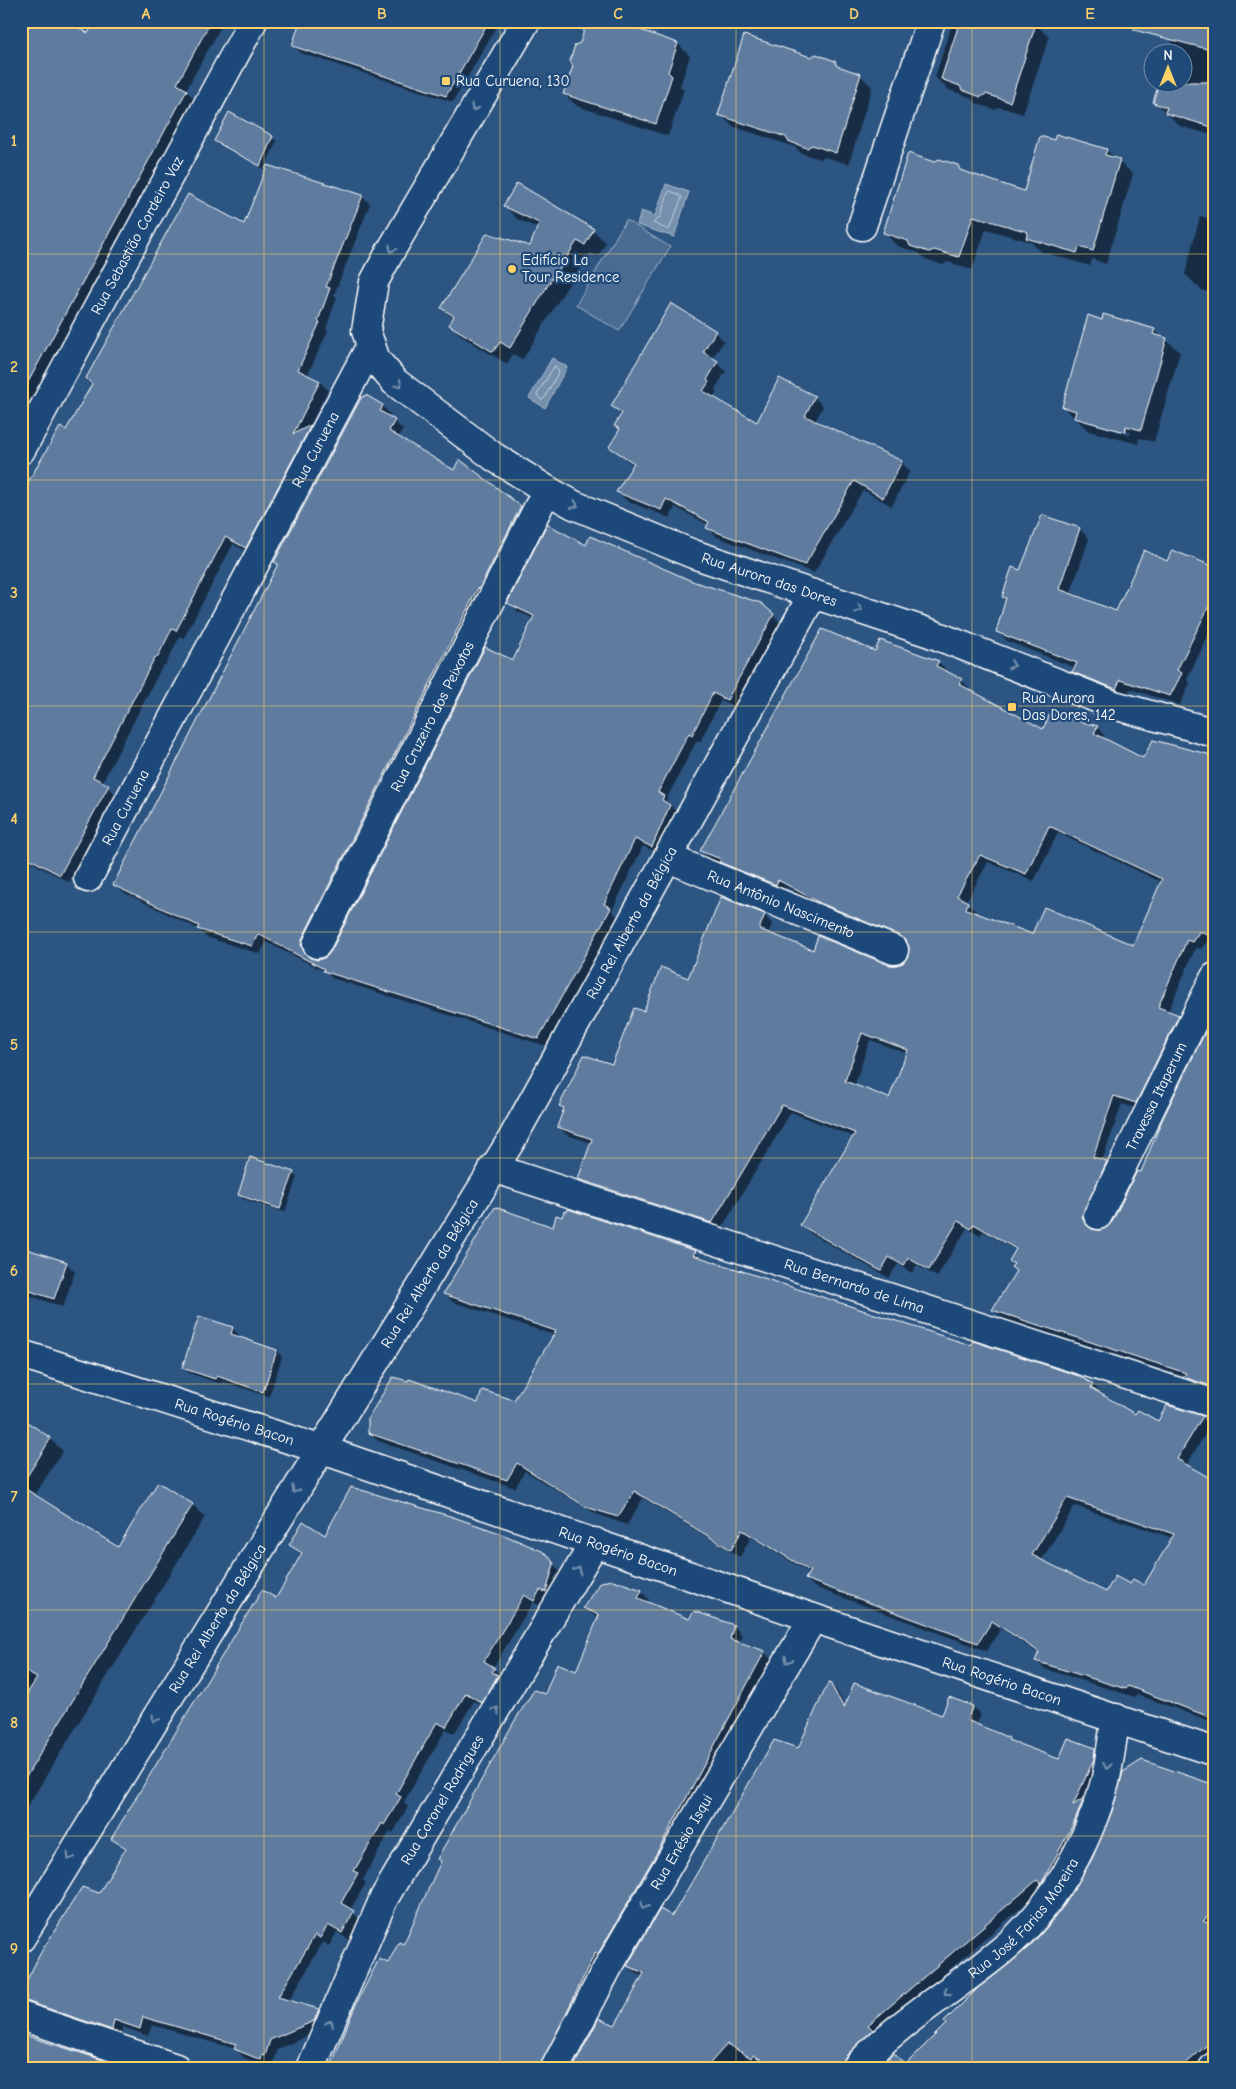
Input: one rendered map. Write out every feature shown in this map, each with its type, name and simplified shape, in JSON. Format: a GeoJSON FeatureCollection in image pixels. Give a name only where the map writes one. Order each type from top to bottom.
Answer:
{"type":"FeatureCollection","features":[{"type":"Feature","properties":{"kind":"street","name":"Rua Sebastião Cordeiro Vaz"},"geometry":{"type":"LineString","coordinates":[[21,450],[253,21]]}},
{"type":"Feature","properties":{"kind":"street"},"geometry":{"type":"LineString","coordinates":[[371,345],[366,331],[374,282],[526,21]]}},
{"type":"Feature","properties":{"kind":"street"},"geometry":{"type":"LineString","coordinates":[[862,226],[931,21]]}},
{"type":"Feature","properties":{"kind":"street","name":"Rua Aurora das Dores"},"geometry":{"type":"LineString","coordinates":[[371,345],[376,360],[395,382],[494,457],[574,505],[693,554],[930,633],[1114,706],[1215,733]]}},
{"type":"Feature","properties":{"kind":"street","name":"Rua Curuena"},"geometry":{"type":"LineString","coordinates":[[88,878],[371,345]]}},
{"type":"Feature","properties":{"kind":"street","name":"Rua Cruzeiro dos Peixotos"},"geometry":{"type":"LineString","coordinates":[[317,944],[547,490]]}},
{"type":"Feature","properties":{"kind":"street","name":"Rua Rei Alberto da Bélgica"},"geometry":{"type":"LineString","coordinates":[[21,1938],[493,1168],[668,858],[812,594]]}},
{"type":"Feature","properties":{"kind":"street","name":"Rua Antônio Nascimento"},"geometry":{"type":"LineString","coordinates":[[668,858],[894,950]]}},
{"type":"Feature","properties":{"kind":"street","name":"Travessa Itaperum"},"geometry":{"type":"LineString","coordinates":[[1098,1215],[1215,977]]}},
{"type":"Feature","properties":{"kind":"street","name":"Rua Bernardo de Lima"},"geometry":{"type":"LineString","coordinates":[[493,1168],[1215,1404]]}},
{"type":"Feature","properties":{"kind":"street","name":"Rua Rogério Bacon"},"geometry":{"type":"LineString","coordinates":[[21,1354],[320,1449],[813,1618],[1215,1752]]}},
{"type":"Feature","properties":{"kind":"street","name":"Rua Coronel Rodrigues"},"geometry":{"type":"LineString","coordinates":[[311,2068],[384,1898],[595,1542]]}},
{"type":"Feature","properties":{"kind":"street","name":"Rua Enésio Isqui"},"geometry":{"type":"LineString","coordinates":[[555,2068],[607,1969],[813,1618]]}},
{"type":"Feature","properties":{"kind":"street","name":"Rua José Farias Moreira"},"geometry":{"type":"LineString","coordinates":[[856,2068],[893,2034],[1003,1950],[1055,1892],[1089,1828],[1105,1781],[1116,1718]]}},
{"type":"Feature","properties":{"kind":"street"},"geometry":{"type":"LineString","coordinates":[[21,2016],[176,2068]]}},
{"type":"Feature","properties":{"kind":"shaded area"},"geometry":{"type":"Polygon","coordinates":[[[626,220],[670,247],[619,331],[576,305],[626,220]]]}},
{"type":"Feature","properties":{"kind":"water"},"geometry":{"type":"Polygon","coordinates":[[[666,184],[689,192],[674,237],[637,225],[641,211],[655,216],[666,184]]]}},
{"type":"Feature","properties":{"kind":"water"},"geometry":{"type":"Polygon","coordinates":[[[552,358],[567,367],[545,408],[529,398],[552,358]]]}},
{"type":"Feature","properties":{"kind":"building"},"geometry":{"type":"Polygon","coordinates":[[[21,21],[66,21],[88,33],[95,21],[211,21],[177,84],[187,90],[21,395],[21,21]]]}},
{"type":"Feature","properties":{"kind":"building"},"geometry":{"type":"Polygon","coordinates":[[[300,21],[489,21],[446,96],[292,46],[300,21]]]}},
{"type":"Feature","properties":{"kind":"building"},"geometry":{"type":"Polygon","coordinates":[[[587,21],[614,21],[678,43],[668,72],[672,76],[656,124],[563,94],[573,66],[570,61],[575,45],[580,43],[587,21]]]}},
{"type":"Feature","properties":{"kind":"building"},"geometry":{"type":"Polygon","coordinates":[[[960,21],[1037,21],[1010,102],[986,94],[981,97],[941,79],[960,21]]]}},
{"type":"Feature","properties":{"kind":"building"},"geometry":{"type":"Polygon","coordinates":[[[1135,21],[1215,21],[1215,51],[1194,46],[1194,42],[1180,42],[1134,30],[1135,21]]]}},
{"type":"Feature","properties":{"kind":"building"},"geometry":{"type":"Polygon","coordinates":[[[744,35],[811,57],[816,54],[835,61],[837,66],[861,74],[836,153],[812,145],[807,148],[788,141],[786,137],[718,115],[744,35]]]}},
{"type":"Feature","properties":{"kind":"building"},"geometry":{"type":"Polygon","coordinates":[[[1194,82],[1215,82],[1215,128],[1165,113],[1167,107],[1153,103],[1156,92],[1194,92],[1194,82]]]}},
{"type":"Feature","properties":{"kind":"building"},"geometry":{"type":"Polygon","coordinates":[[[229,112],[273,136],[260,166],[214,141],[229,112]]]}},
{"type":"Feature","properties":{"kind":"building"},"geometry":{"type":"Polygon","coordinates":[[[1056,134],[1107,149],[1105,155],[1120,159],[1093,251],[1079,247],[1077,253],[1026,238],[1028,232],[973,216],[959,257],[934,250],[929,252],[910,246],[908,241],[883,233],[908,153],[934,162],[939,159],[958,165],[960,170],[1024,191],[1040,136],[1054,140],[1056,134]]]}},
{"type":"Feature","properties":{"kind":"building"},"geometry":{"type":"Polygon","coordinates":[[[267,165],[363,195],[326,287],[330,288],[318,321],[320,322],[298,370],[320,381],[293,434],[311,425],[246,548],[225,537],[176,631],[172,629],[157,658],[155,657],[93,777],[109,785],[60,875],[21,854],[21,494],[60,427],[66,430],[92,384],[86,378],[188,194],[244,224],[267,165]]]}},
{"type":"Feature","properties":{"kind":"building","name":"Edifício La Tour Residence"},"geometry":{"type":"Polygon","coordinates":[[[517,183],[594,229],[585,245],[577,241],[557,270],[510,348],[500,342],[493,352],[449,325],[454,316],[441,308],[487,233],[530,246],[539,223],[503,206],[517,183]]]}},
{"type":"Feature","properties":{"kind":"building"},"geometry":{"type":"Polygon","coordinates":[[[671,303],[716,331],[703,352],[718,361],[703,391],[757,422],[779,378],[815,396],[805,416],[902,461],[883,498],[854,481],[805,565],[706,528],[709,522],[666,499],[661,510],[616,492],[634,463],[609,447],[620,429],[614,426],[622,413],[611,406],[671,303]]]}},
{"type":"Feature","properties":{"kind":"building"},"geometry":{"type":"Polygon","coordinates":[[[1103,314],[1155,329],[1153,334],[1167,338],[1141,430],[1126,426],[1125,432],[1074,418],[1076,411],[1062,407],[1088,315],[1102,320],[1103,314]]]}},
{"type":"Feature","properties":{"kind":"building"},"geometry":{"type":"Polygon","coordinates":[[[366,395],[383,405],[380,411],[395,420],[389,431],[454,470],[459,459],[521,506],[303,937],[301,945],[304,952],[310,958],[318,960],[326,957],[331,951],[485,647],[513,660],[534,616],[507,603],[547,524],[586,545],[590,536],[692,581],[761,603],[774,614],[727,700],[713,693],[692,735],[689,733],[658,792],[664,796],[662,800],[670,805],[652,847],[635,839],[604,904],[611,908],[538,1039],[323,971],[324,969],[258,934],[252,946],[197,929],[199,926],[113,885],[278,564],[274,562],[361,398],[366,395]]]}},
{"type":"Feature","properties":{"kind":"building"},"geometry":{"type":"Polygon","coordinates":[[[1042,515],[1080,528],[1059,589],[1116,611],[1144,550],[1167,561],[1172,550],[1215,567],[1215,594],[1177,670],[1182,673],[1170,696],[1120,680],[1116,689],[1072,672],[1077,663],[996,632],[1006,598],[1002,597],[1012,567],[1020,570],[1042,515]]]}},
{"type":"Feature","properties":{"kind":"building"},"geometry":{"type":"Polygon","coordinates":[[[822,629],[875,651],[880,640],[939,661],[936,666],[962,679],[959,684],[1043,729],[1050,714],[1098,726],[1094,733],[1143,758],[1153,740],[1215,756],[1215,939],[1200,931],[1192,942],[1187,940],[1158,1007],[1179,1015],[1136,1103],[1114,1096],[1093,1157],[1107,1161],[1082,1216],[1085,1223],[1092,1229],[1100,1230],[1106,1228],[1112,1222],[1137,1171],[1141,1172],[1162,1120],[1208,1026],[1215,1028],[1215,1387],[1183,1377],[1186,1373],[992,1310],[1016,1271],[1011,1267],[1014,1264],[1009,1261],[1016,1249],[974,1224],[971,1229],[958,1221],[929,1270],[908,1258],[904,1266],[889,1257],[881,1271],[800,1225],[855,1133],[782,1105],[712,1223],[578,1179],[592,1139],[557,1127],[564,1108],[559,1106],[584,1055],[612,1064],[634,1008],[644,1011],[661,967],[688,978],[721,897],[765,914],[759,929],[813,950],[818,936],[889,965],[903,963],[908,956],[909,947],[906,940],[900,936],[820,903],[778,880],[776,885],[719,862],[721,859],[700,851],[822,629]],[[1049,826],[1026,874],[980,855],[957,896],[968,902],[966,909],[1032,934],[1044,907],[1133,945],[1162,879],[1049,826]],[[862,1033],[845,1081],[889,1098],[908,1050],[862,1033]]]}},
{"type":"Feature","properties":{"kind":"building"},"geometry":{"type":"Polygon","coordinates":[[[250,1157],[294,1172],[280,1209],[238,1195],[250,1157]]]}},
{"type":"Feature","properties":{"kind":"building"},"geometry":{"type":"Polygon","coordinates":[[[495,1207],[553,1227],[556,1215],[562,1217],[564,1211],[567,1212],[568,1209],[696,1251],[693,1255],[964,1343],[971,1345],[973,1341],[1079,1376],[1093,1384],[1091,1388],[1135,1414],[1138,1410],[1158,1421],[1167,1405],[1203,1416],[1177,1459],[1215,1481],[1215,1719],[1128,1686],[1126,1689],[1035,1661],[1039,1652],[992,1621],[978,1643],[805,1579],[810,1571],[742,1530],[731,1550],[634,1491],[618,1517],[586,1507],[517,1463],[507,1480],[368,1433],[368,1418],[393,1377],[408,1381],[409,1379],[478,1403],[482,1390],[514,1400],[556,1331],[443,1294],[495,1207]],[[1067,1498],[1032,1555],[1106,1592],[1115,1576],[1130,1584],[1133,1579],[1144,1585],[1174,1534],[1067,1498]]]}},
{"type":"Feature","properties":{"kind":"building"},"geometry":{"type":"Polygon","coordinates":[[[21,1247],[67,1262],[54,1299],[21,1288],[21,1247]]]}},
{"type":"Feature","properties":{"kind":"building"},"geometry":{"type":"Polygon","coordinates":[[[199,1316],[233,1327],[231,1334],[277,1350],[263,1392],[217,1376],[215,1379],[182,1368],[199,1316]]]}},
{"type":"Feature","properties":{"kind":"building"},"geometry":{"type":"Polygon","coordinates":[[[21,1418],[51,1438],[21,1486],[21,1418]]]}},
{"type":"Feature","properties":{"kind":"building"},"geometry":{"type":"Polygon","coordinates":[[[158,1482],[193,1504],[21,1785],[21,1703],[37,1678],[21,1669],[21,1486],[118,1547],[158,1482]]]}},
{"type":"Feature","properties":{"kind":"building"},"geometry":{"type":"Polygon","coordinates":[[[351,1487],[497,1532],[542,1551],[549,1556],[554,1564],[546,1592],[540,1590],[534,1601],[524,1595],[484,1661],[495,1668],[492,1672],[498,1675],[482,1703],[466,1693],[446,1727],[437,1722],[396,1794],[401,1797],[384,1825],[382,1823],[354,1871],[358,1873],[341,1903],[354,1911],[342,1933],[328,1925],[320,1938],[315,1935],[278,1997],[319,2009],[314,2021],[270,2040],[265,2056],[262,2055],[261,2060],[234,2049],[236,2044],[143,2017],[140,2029],[114,2020],[112,2030],[26,2001],[26,1982],[40,1954],[82,1887],[99,1893],[126,1848],[111,1839],[262,1590],[276,1598],[302,1553],[289,1545],[303,1521],[325,1535],[351,1487]]]}},
{"type":"Feature","properties":{"kind":"building"},"geometry":{"type":"Polygon","coordinates":[[[613,1580],[642,1590],[638,1598],[689,1619],[694,1611],[734,1625],[730,1639],[765,1651],[659,1849],[598,1954],[595,1953],[540,2068],[330,2068],[356,2004],[379,1959],[388,1963],[399,1942],[403,1944],[405,1941],[441,1861],[437,1859],[514,1722],[534,1690],[545,1694],[557,1663],[576,1671],[599,1615],[583,1608],[600,1582],[613,1580]]]}},
{"type":"Feature","properties":{"kind":"building"},"geometry":{"type":"Polygon","coordinates":[[[829,1681],[844,1708],[854,1683],[942,1715],[949,1697],[973,1706],[967,1720],[1009,1738],[1008,1740],[1059,1759],[1068,1738],[1095,1748],[1094,1759],[1073,1805],[1084,1798],[1074,1823],[1041,1884],[1037,1880],[868,2025],[873,2030],[845,2057],[841,2068],[776,2068],[753,2055],[751,2058],[727,2044],[706,2068],[573,2068],[599,2018],[615,2025],[631,1997],[644,1973],[627,1966],[660,1909],[672,1916],[774,1740],[798,1748],[829,1681]]]}},
{"type":"Feature","properties":{"kind":"building"},"geometry":{"type":"Polygon","coordinates":[[[1142,1760],[1215,1785],[1215,1910],[1203,1921],[1215,1926],[1215,2038],[1181,2068],[878,2068],[894,2053],[905,2065],[946,2024],[944,2022],[979,1987],[1030,1946],[1048,1926],[1065,1904],[1092,1859],[1112,1811],[1123,1772],[1142,1760]]]}},
{"type":"Feature","properties":{"kind":"building"},"geometry":{"type":"Polygon","coordinates":[[[21,2034],[103,2060],[101,2068],[21,2068],[21,2034]]]}},
{"type":"Feature","properties":{"kind":"place","name":"Rua Curuena, 130"},"geometry":{"type":"Point","coordinates":[446,81]}},
{"type":"Feature","properties":{"kind":"place","name":"Edifício La Tour Residence"},"geometry":{"type":"Point","coordinates":[512,269]}},
{"type":"Feature","properties":{"kind":"place","name":"Rua Aurora Das Dores, 142"},"geometry":{"type":"Point","coordinates":[1012,707]}}]}
